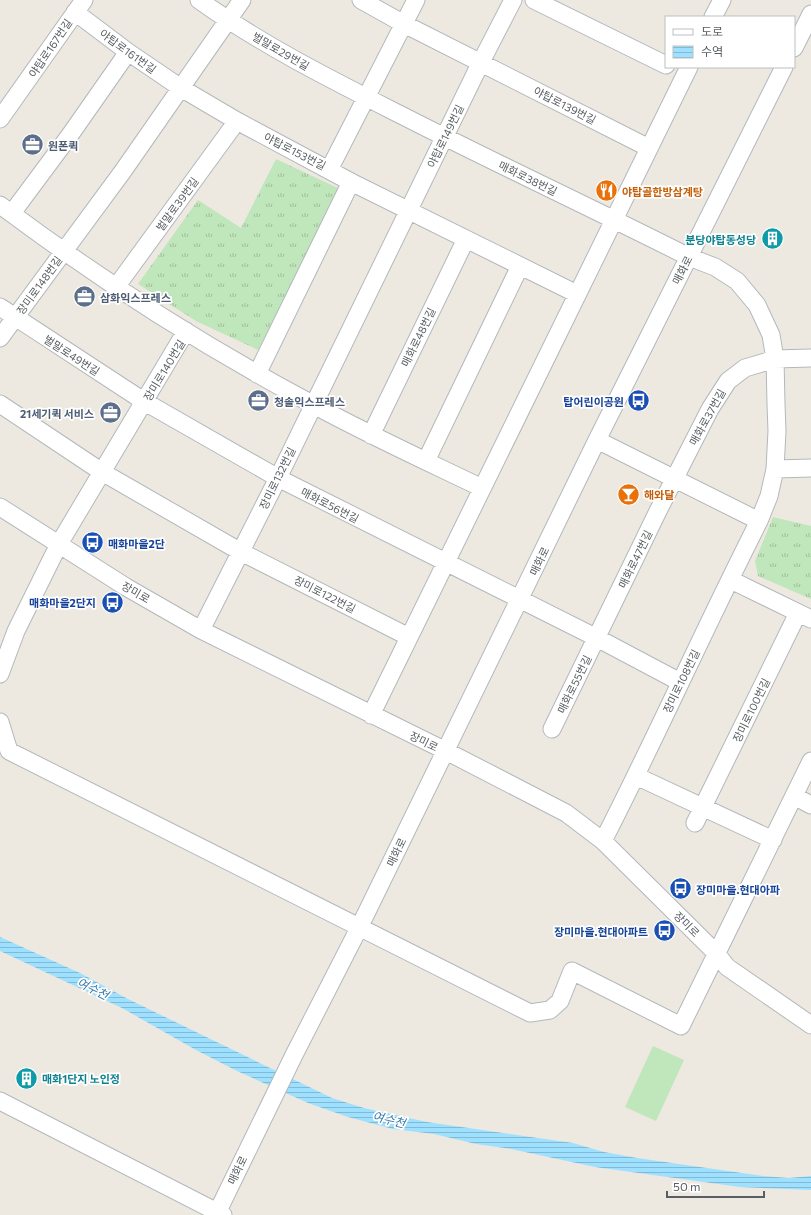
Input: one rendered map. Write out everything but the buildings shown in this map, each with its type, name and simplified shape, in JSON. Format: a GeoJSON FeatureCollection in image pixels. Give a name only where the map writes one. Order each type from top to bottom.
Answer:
{"type":"FeatureCollection","features":[{"type":"Feature","properties":{"kind":"street","name":"벌말로29번길"},"geometry":{"type":"LineString","coordinates":[[199,0],[228,20],[298,61],[367,98]]}},
{"type":"Feature","properties":{"kind":"street"},"geometry":{"type":"LineString","coordinates":[[181,88],[242,0]]}},
{"type":"Feature","properties":{"kind":"street"},"geometry":{"type":"LineString","coordinates":[[361,0],[404,24],[481,62]]}},
{"type":"Feature","properties":{"kind":"street","name":"야탑로153번길"},"geometry":{"type":"LineString","coordinates":[[181,88],[237,121],[329,170],[416,0]]}},
{"type":"Feature","properties":{"kind":"street","name":"야탑로149번길"},"geometry":{"type":"LineString","coordinates":[[354,321],[513,0]]}},
{"type":"Feature","properties":{"kind":"street"},"geometry":{"type":"LineString","coordinates":[[534,0],[665,64]]}},
{"type":"Feature","properties":{"kind":"street"},"geometry":{"type":"LineString","coordinates":[[714,16],[722,0]]}},
{"type":"Feature","properties":{"kind":"street","name":"야탑로161번길"},"geometry":{"type":"LineString","coordinates":[[79,6],[128,52],[181,88]]}},
{"type":"Feature","properties":{"kind":"street","name":"야탑로167번길"},"geometry":{"type":"LineString","coordinates":[[0,119],[79,6]]}},
{"type":"Feature","properties":{"kind":"street"},"geometry":{"type":"LineString","coordinates":[[795,46],[811,14]]}},
{"type":"Feature","properties":{"kind":"street"},"geometry":{"type":"LineString","coordinates":[[6,209],[70,135],[128,52]]}},
{"type":"Feature","properties":{"kind":"street","name":"야탑로139번길"},"geometry":{"type":"LineString","coordinates":[[481,62],[649,148]]}},
{"type":"Feature","properties":{"kind":"street","name":"매화로"},"geometry":{"type":"LineString","coordinates":[[219,1214],[259,1125],[359,928],[597,440],[784,68]]}},
{"type":"Feature","properties":{"kind":"street"},"geometry":{"type":"LineString","coordinates":[[371,715],[649,148],[682,69]]}},
{"type":"Feature","properties":{"kind":"street","name":"장미로148번길"},"geometry":{"type":"LineString","coordinates":[[0,338],[123,171],[181,88]]}},
{"type":"Feature","properties":{"kind":"street","name":"매화로38번길"},"geometry":{"type":"LineString","coordinates":[[367,98],[689,257]]}},
{"type":"Feature","properties":{"kind":"street","name":"벌말로39번길"},"geometry":{"type":"LineString","coordinates":[[116,286],[237,121]]}},
{"type":"Feature","properties":{"kind":"street"},"geometry":{"type":"LineString","coordinates":[[329,170],[577,294]]}},
{"type":"Feature","properties":{"kind":"street"},"geometry":{"type":"LineString","coordinates":[[257,374],[351,182]]}},
{"type":"Feature","properties":{"kind":"street","name":"장미로148번길"},"geometry":{"type":"LineString","coordinates":[[6,209],[64,251]]}},
{"type":"Feature","properties":{"kind":"street","name":"매화로48번길"},"geometry":{"type":"LineString","coordinates":[[371,435],[466,239]]}},
{"type":"Feature","properties":{"kind":"street","name":"장미로140번길"},"geometry":{"type":"LineString","coordinates":[[0,674],[28,606],[58,544],[145,402],[186,331],[64,251]]}},
{"type":"Feature","properties":{"kind":"street"},"geometry":{"type":"LineString","coordinates":[[597,440],[674,480],[759,521],[769,496],[775,469],[777,431],[775,360],[771,334],[757,305],[737,281],[715,267],[689,257]]}},
{"type":"Feature","properties":{"kind":"street"},"geometry":{"type":"LineString","coordinates":[[426,461],[520,266]]}},
{"type":"Feature","properties":{"kind":"street","name":"벌말로49번길"},"geometry":{"type":"LineString","coordinates":[[0,307],[145,402]]}},
{"type":"Feature","properties":{"kind":"street","name":"장미로132번길"},"geometry":{"type":"LineString","coordinates":[[201,630],[278,478],[354,321]]}},
{"type":"Feature","properties":{"kind":"street"},"geometry":{"type":"LineString","coordinates":[[186,331],[257,374],[314,405],[371,435],[482,488]]}},
{"type":"Feature","properties":{"kind":"street","name":"매화로37번길"},"geometry":{"type":"LineString","coordinates":[[674,480],[710,409],[728,381],[745,368],[775,360],[811,358]]}},
{"type":"Feature","properties":{"kind":"street","name":"매화로56번길"},"geometry":{"type":"LineString","coordinates":[[145,402],[278,478],[519,600]]}},
{"type":"Feature","properties":{"kind":"street"},"geometry":{"type":"LineString","coordinates":[[0,404],[102,472],[241,552]]}},
{"type":"Feature","properties":{"kind":"street"},"geometry":{"type":"LineString","coordinates":[[775,469],[811,468]]}},
{"type":"Feature","properties":{"kind":"street","name":"매화로47번길"},"geometry":{"type":"LineString","coordinates":[[596,638],[674,480]]}},
{"type":"Feature","properties":{"kind":"street","name":"장미로"},"geometry":{"type":"LineString","coordinates":[[0,507],[126,587],[201,630],[446,751],[566,814],[603,841],[716,953],[727,967],[811,1025]]}},
{"type":"Feature","properties":{"kind":"street","name":"장미로108번길"},"geometry":{"type":"LineString","coordinates":[[603,841],[759,521]]}},
{"type":"Feature","properties":{"kind":"street","name":"장미로122번길"},"geometry":{"type":"LineString","coordinates":[[241,552],[410,636]]}},
{"type":"Feature","properties":{"kind":"street","name":"장미로100번길"},"geometry":{"type":"LineString","coordinates":[[696,823],[703,807],[805,616],[731,580]]}},
{"type":"Feature","properties":{"kind":"street"},"geometry":{"type":"LineString","coordinates":[[519,600],[680,682]]}},
{"type":"Feature","properties":{"kind":"street","name":"매화로55번길"},"geometry":{"type":"LineString","coordinates":[[552,729],[596,638]]}},
{"type":"Feature","properties":{"kind":"street"},"geometry":{"type":"LineString","coordinates":[[0,722],[9,751],[530,1013],[550,1010],[560,1000],[572,971],[681,1026],[811,762]]}},
{"type":"Feature","properties":{"kind":"street"},"geometry":{"type":"LineString","coordinates":[[636,776],[773,840]]}},
{"type":"Feature","properties":{"kind":"street"},"geometry":{"type":"LineString","coordinates":[[794,796],[811,805]]}},
{"type":"Feature","properties":{"kind":"street"},"geometry":{"type":"LineString","coordinates":[[0,1101],[219,1214]]}},
{"type":"Feature","properties":{"kind":"green space"},"geometry":{"type":"Polygon","coordinates":[[[276,159],[340,189],[258,350],[196,321],[138,284],[198,200],[241,228],[276,159]]]}},
{"type":"Feature","properties":{"kind":"green space"},"geometry":{"type":"Polygon","coordinates":[[[773,517],[811,526],[811,599],[758,576],[755,561],[773,517]]]}},
{"type":"Feature","properties":{"kind":"green space"},"geometry":{"type":"Polygon","coordinates":[[[653,1046],[684,1060],[656,1121],[625,1107],[653,1046]]]}},
{"type":"Feature","properties":{"kind":"water","name":"여수천"},"geometry":{"type":"Polygon","coordinates":[[[0,937],[80,973],[128,999],[332,1098],[364,1108],[427,1122],[573,1143],[604,1152],[637,1158],[763,1176],[789,1178],[811,1176],[811,1190],[740,1187],[595,1167],[511,1149],[476,1144],[434,1134],[393,1129],[348,1117],[308,1103],[237,1071],[196,1050],[122,1008],[0,951],[0,937]]]}},
{"type":"Feature","properties":{"kind":"place","name":"원폰퀵"},"geometry":{"type":"Point","coordinates":[33,145]}},
{"type":"Feature","properties":{"kind":"place","name":"야탑골한방삼계탕"},"geometry":{"type":"Point","coordinates":[607,191]}},
{"type":"Feature","properties":{"kind":"place","name":"분당야탑동성당"},"geometry":{"type":"Point","coordinates":[772,239]}},
{"type":"Feature","properties":{"kind":"place","name":"삼화익스프레스"},"geometry":{"type":"Point","coordinates":[84,297]}},
{"type":"Feature","properties":{"kind":"place","name":"청솔익스프레스"},"geometry":{"type":"Point","coordinates":[259,401]}},
{"type":"Feature","properties":{"kind":"place","name":"탑어린이공원"},"geometry":{"type":"Point","coordinates":[639,401]}},
{"type":"Feature","properties":{"kind":"place","name":"21세기퀵 서비스"},"geometry":{"type":"Point","coordinates":[110,413]}},
{"type":"Feature","properties":{"kind":"place","name":"해와달"},"geometry":{"type":"Point","coordinates":[628,494]}},
{"type":"Feature","properties":{"kind":"place","name":"매화마을2단"},"geometry":{"type":"Point","coordinates":[93,543]}},
{"type":"Feature","properties":{"kind":"place","name":"매화마을2단지"},"geometry":{"type":"Point","coordinates":[112,602]}},
{"type":"Feature","properties":{"kind":"place","name":"장미마을.현대아파"},"geometry":{"type":"Point","coordinates":[681,889]}},
{"type":"Feature","properties":{"kind":"place","name":"장미마을.현대아파트"},"geometry":{"type":"Point","coordinates":[664,931]}},
{"type":"Feature","properties":{"kind":"place","name":"매화1단지 노인정"},"geometry":{"type":"Point","coordinates":[27,1078]}}]}
